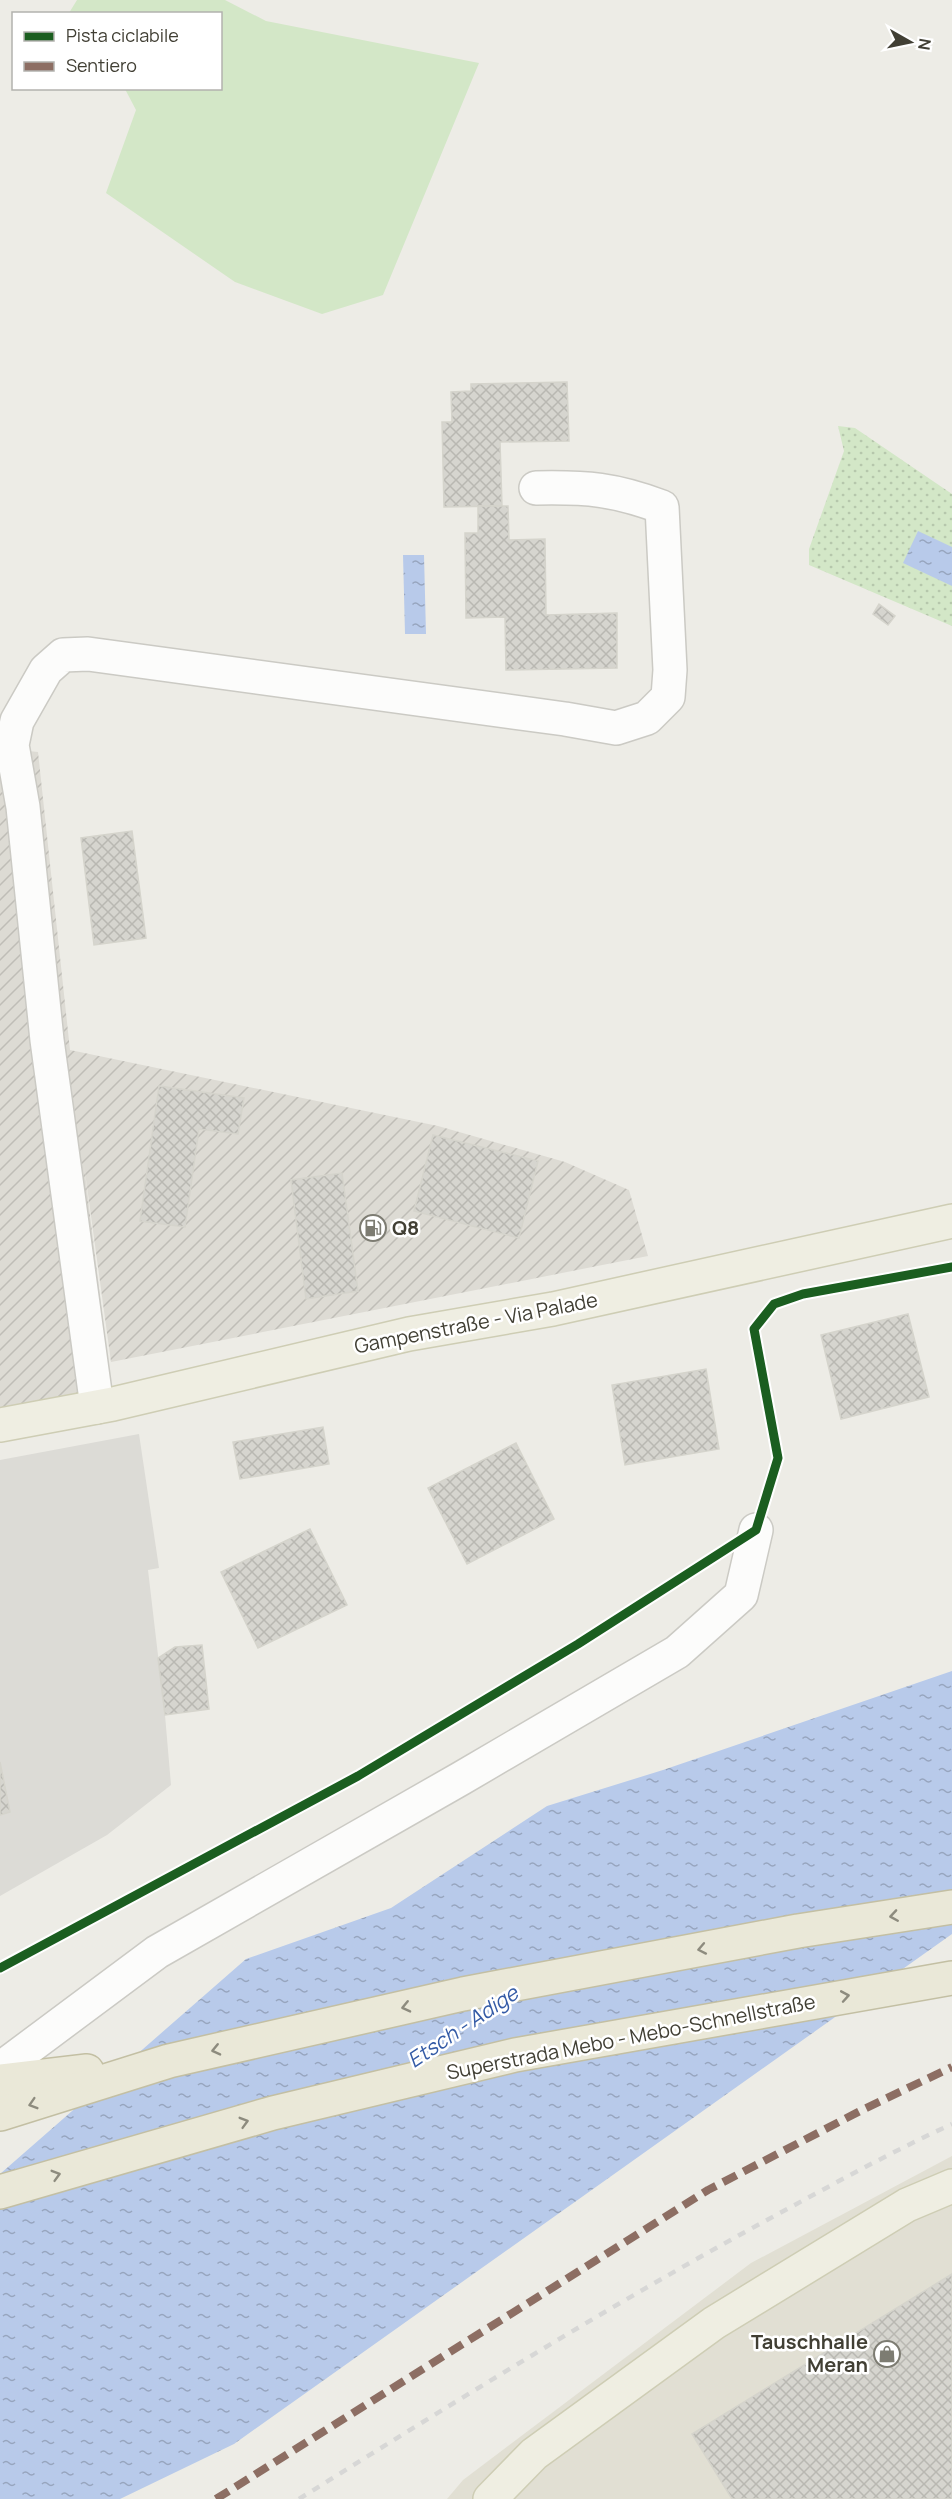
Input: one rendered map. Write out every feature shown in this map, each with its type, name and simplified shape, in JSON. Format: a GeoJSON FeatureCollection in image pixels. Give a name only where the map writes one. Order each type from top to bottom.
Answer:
{"type":"FeatureCollection","features":[{"type":"Feature","properties":{"kind":"highway"},"geometry":{"type":"LineString","coordinates":[[0,2114],[169,2061],[463,1994],[798,1931],[952,1907]]}},
{"type":"Feature","properties":{"kind":"highway","name":"Superstrada Mebo - Mebo-Schnellstraße"},"geometry":{"type":"LineString","coordinates":[[0,2192],[273,2114],[515,2055],[952,1978]]}},
{"type":"Feature","properties":{"kind":"highway"},"geometry":{"type":"LineString","coordinates":[[0,2081],[169,2061]]}},
{"type":"Feature","properties":{"kind":"main road","name":"Gampenstraße - Via Palade"},"geometry":{"type":"LineString","coordinates":[[0,1425],[97,1407],[409,1334],[553,1309],[952,1221]]}},
{"type":"Feature","properties":{"kind":"main road"},"geometry":{"type":"LineString","coordinates":[[490,2499],[534,2454],[714,2323],[907,2205],[952,2186]]}},
{"type":"Feature","properties":{"kind":"lane"},"geometry":{"type":"LineString","coordinates":[[97,1407],[47,1040],[23,807],[12,745],[17,721],[46,670],[63,655],[88,654],[565,719],[615,728],[648,718],[668,697],[670,670],[662,507],[628,494],[585,487],[536,488]]}},
{"type":"Feature","properties":{"kind":"lane"},"geometry":{"type":"LineString","coordinates":[[0,2069],[158,1952],[677,1652],[741,1595],[756,1530]]}},
{"type":"Feature","properties":{"kind":"shaded area"},"geometry":{"type":"Polygon","coordinates":[[[0,748],[38,752],[70,1050],[438,1126],[565,1162],[629,1190],[648,1256],[111,1362],[84,1165],[113,1404],[0,1425],[0,748]]]}},
{"type":"Feature","properties":{"kind":"shaded area"},"geometry":{"type":"Polygon","coordinates":[[[139,1434],[159,1568],[148,1570],[171,1785],[107,1835],[0,1896],[0,1460],[139,1434]]]}},
{"type":"Feature","properties":{"kind":"shaded area"},"geometry":{"type":"Polygon","coordinates":[[[952,2156],[952,2499],[447,2499],[463,2480],[751,2263],[952,2156]]]}},
{"type":"Feature","properties":{"kind":"green space"},"geometry":{"type":"Polygon","coordinates":[[[77,0],[225,0],[266,21],[479,63],[383,295],[322,314],[235,282],[106,193],[136,110],[126,90],[222,90],[222,12],[70,12],[77,0]]]}},
{"type":"Feature","properties":{"kind":"green space"},"geometry":{"type":"Polygon","coordinates":[[[838,426],[855,428],[952,494],[952,626],[809,565],[809,549],[844,451],[838,426]]]}},
{"type":"Feature","properties":{"kind":"water"},"geometry":{"type":"Polygon","coordinates":[[[918,531],[952,547],[952,586],[903,563],[918,531]]]}},
{"type":"Feature","properties":{"kind":"water"},"geometry":{"type":"Polygon","coordinates":[[[403,555],[424,555],[426,634],[405,634],[403,555]]]}},
{"type":"Feature","properties":{"kind":"water","name":"Etsch - Adige"},"geometry":{"type":"Polygon","coordinates":[[[952,1671],[952,1934],[234,2444],[120,2499],[0,2499],[0,2174],[246,1959],[391,1908],[547,1806],[663,1770],[952,1671]]]}},
{"type":"Feature","properties":{"kind":"building"},"geometry":{"type":"Polygon","coordinates":[[[567,382],[569,441],[500,442],[502,506],[444,507],[442,422],[452,422],[451,392],[471,391],[471,384],[567,382]]]}},
{"type":"Feature","properties":{"kind":"building"},"geometry":{"type":"Polygon","coordinates":[[[478,506],[508,506],[509,540],[545,539],[546,615],[617,613],[617,668],[506,670],[505,617],[466,618],[465,533],[478,533],[478,506]]]}},
{"type":"Feature","properties":{"kind":"building"},"geometry":{"type":"Polygon","coordinates":[[[879,604],[895,616],[888,625],[873,614],[879,604]]]}},
{"type":"Feature","properties":{"kind":"building"},"geometry":{"type":"Polygon","coordinates":[[[132,831],[146,938],[94,945],[81,838],[132,831]]]}},
{"type":"Feature","properties":{"kind":"building"},"geometry":{"type":"Polygon","coordinates":[[[159,1086],[244,1098],[238,1134],[199,1129],[185,1227],[140,1221],[159,1086]]]}},
{"type":"Feature","properties":{"kind":"building"},"geometry":{"type":"Polygon","coordinates":[[[433,1135],[538,1161],[519,1238],[414,1211],[433,1135]]]}},
{"type":"Feature","properties":{"kind":"building"},"geometry":{"type":"Polygon","coordinates":[[[342,1173],[358,1291],[306,1299],[291,1180],[342,1173]]]}},
{"type":"Feature","properties":{"kind":"building"},"geometry":{"type":"Polygon","coordinates":[[[908,1314],[929,1397],[841,1419],[821,1335],[908,1314]]]}},
{"type":"Feature","properties":{"kind":"building"},"geometry":{"type":"Polygon","coordinates":[[[706,1369],[719,1449],[625,1465],[612,1385],[706,1369]]]}},
{"type":"Feature","properties":{"kind":"building"},"geometry":{"type":"Polygon","coordinates":[[[323,1427],[329,1464],[240,1479],[233,1442],[323,1427]]]}},
{"type":"Feature","properties":{"kind":"building"},"geometry":{"type":"Polygon","coordinates":[[[516,1443],[554,1519],[467,1564],[428,1488],[516,1443]]]}},
{"type":"Feature","properties":{"kind":"building"},"geometry":{"type":"Polygon","coordinates":[[[310,1529],[347,1605],[258,1648],[221,1572],[310,1529]]]}},
{"type":"Feature","properties":{"kind":"building"},"geometry":{"type":"Polygon","coordinates":[[[202,1645],[209,1709],[165,1715],[158,1658],[175,1647],[202,1645]]]}},
{"type":"Feature","properties":{"kind":"building"},"geometry":{"type":"Polygon","coordinates":[[[0,1762],[10,1812],[0,1815],[0,1762]]]}},
{"type":"Feature","properties":{"kind":"building","name":"Tauschhalle Meran"},"geometry":{"type":"Polygon","coordinates":[[[952,2274],[952,2499],[732,2499],[692,2434],[952,2274]]]}},
{"type":"Feature","properties":{"kind":"railway"},"geometry":{"type":"LineString","coordinates":[[299,2499],[589,2321],[707,2253],[836,2183],[952,2124]]}},
{"type":"Feature","properties":{"kind":"marked path"},"geometry":{"type":"LineString","coordinates":[[216,2499],[708,2190],[864,2109],[952,2067]]}},
{"type":"Feature","properties":{"kind":"cycle path"},"geometry":{"type":"LineString","coordinates":[[0,1968],[358,1776],[578,1644],[756,1530],[778,1458],[754,1329],[774,1304],[803,1294],[952,1267]]}},
{"type":"Feature","properties":{"kind":"place","name":"Q8"},"geometry":{"type":"Point","coordinates":[373,1228]}},
{"type":"Feature","properties":{"kind":"place","name":"Tauschhalle Meran"},"geometry":{"type":"Point","coordinates":[887,2354]}}]}
